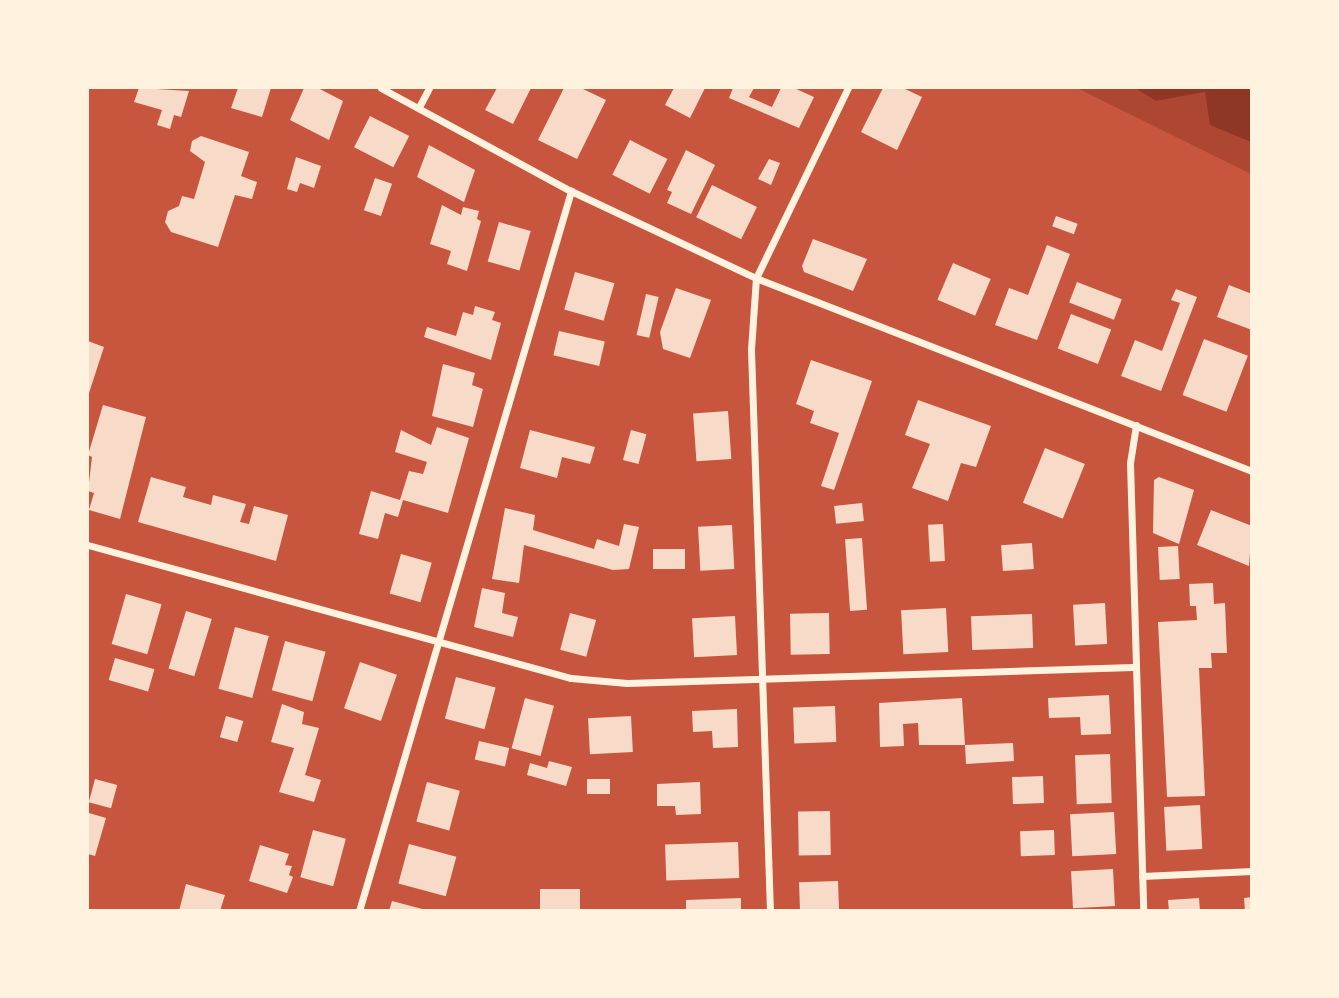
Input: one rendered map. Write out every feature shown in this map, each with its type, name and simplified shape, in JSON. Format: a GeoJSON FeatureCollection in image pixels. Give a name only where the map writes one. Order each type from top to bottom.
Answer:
{"type":"FeatureCollection","features":[{"type":"Feature","properties":{"kind":"street"},"geometry":{"type":"LineString","coordinates":[[381,88],[571,191],[756,278],[1251,471]]}},
{"type":"Feature","properties":{"kind":"street"},"geometry":{"type":"LineString","coordinates":[[419,107],[429,88]]}},
{"type":"Feature","properties":{"kind":"street"},"geometry":{"type":"LineString","coordinates":[[770,911],[751,349],[756,278],[848,88]]}},
{"type":"Feature","properties":{"kind":"street"},"geometry":{"type":"LineString","coordinates":[[359,911],[571,191]]}},
{"type":"Feature","properties":{"kind":"street"},"geometry":{"type":"LineString","coordinates":[[1136,425],[1130,463],[1133,667],[1143,911]]}},
{"type":"Feature","properties":{"kind":"street"},"geometry":{"type":"LineString","coordinates":[[88,545],[571,678],[627,683],[1133,667]]}},
{"type":"Feature","properties":{"kind":"street"},"geometry":{"type":"LineString","coordinates":[[1142,876],[1251,872]]}},
{"type":"Feature","properties":{"kind":"shaded area"},"geometry":{"type":"Polygon","coordinates":[[[1077,88],[1135,88],[1156,101],[1205,92],[1211,125],[1251,142],[1251,174],[1077,88]]]}},
{"type":"Feature","properties":{"kind":"shaded area"},"geometry":{"type":"Polygon","coordinates":[[[1135,88],[1251,88],[1251,142],[1210,125],[1205,92],[1156,101],[1135,88]]]}},
{"type":"Feature","properties":{"kind":"building"},"geometry":{"type":"Polygon","coordinates":[[[139,88],[189,91],[181,117],[174,115],[170,129],[157,125],[162,110],[134,102],[139,88]]]}},
{"type":"Feature","properties":{"kind":"building"},"geometry":{"type":"Polygon","coordinates":[[[238,88],[271,88],[262,117],[231,108],[238,88]]]}},
{"type":"Feature","properties":{"kind":"building"},"geometry":{"type":"Polygon","coordinates":[[[304,88],[318,88],[343,101],[329,140],[290,120],[304,88]]]}},
{"type":"Feature","properties":{"kind":"building"},"geometry":{"type":"Polygon","coordinates":[[[497,88],[531,88],[513,124],[485,110],[497,88]]]}},
{"type":"Feature","properties":{"kind":"building"},"geometry":{"type":"Polygon","coordinates":[[[564,88],[581,88],[606,100],[577,159],[538,140],[564,88]]]}},
{"type":"Feature","properties":{"kind":"building"},"geometry":{"type":"Polygon","coordinates":[[[674,88],[705,88],[690,118],[665,105],[674,88]]]}},
{"type":"Feature","properties":{"kind":"building"},"geometry":{"type":"Polygon","coordinates":[[[733,88],[754,88],[749,97],[772,107],[781,88],[794,88],[814,97],[799,128],[729,98],[733,88]]]}},
{"type":"Feature","properties":{"kind":"building"},"geometry":{"type":"Polygon","coordinates":[[[883,88],[903,88],[922,97],[897,150],[861,132],[883,88]]]}},
{"type":"Feature","properties":{"kind":"building"},"geometry":{"type":"Polygon","coordinates":[[[370,116],[409,136],[393,167],[354,147],[370,116]]]}},
{"type":"Feature","properties":{"kind":"building"},"geometry":{"type":"Polygon","coordinates":[[[201,136],[249,152],[241,176],[257,182],[252,199],[235,195],[218,247],[171,232],[165,222],[168,211],[179,206],[182,196],[194,199],[205,162],[190,151],[192,141],[201,136]]]}},
{"type":"Feature","properties":{"kind":"building"},"geometry":{"type":"Polygon","coordinates":[[[630,140],[667,159],[650,194],[612,175],[630,140]]]}},
{"type":"Feature","properties":{"kind":"building"},"geometry":{"type":"Polygon","coordinates":[[[429,145],[475,170],[464,202],[417,177],[429,145]]]}},
{"type":"Feature","properties":{"kind":"building"},"geometry":{"type":"Polygon","coordinates":[[[686,150],[715,165],[691,214],[667,203],[672,192],[667,190],[686,150]]]}},
{"type":"Feature","properties":{"kind":"building"},"geometry":{"type":"Polygon","coordinates":[[[296,157],[321,166],[314,188],[300,183],[297,192],[287,189],[296,157]]]}},
{"type":"Feature","properties":{"kind":"building"},"geometry":{"type":"Polygon","coordinates":[[[769,159],[780,163],[771,185],[758,179],[769,159]]]}},
{"type":"Feature","properties":{"kind":"building"},"geometry":{"type":"Polygon","coordinates":[[[375,178],[392,184],[381,216],[364,210],[375,178]]]}},
{"type":"Feature","properties":{"kind":"building"},"geometry":{"type":"Polygon","coordinates":[[[712,185],[757,207],[741,239],[696,217],[712,185]]]}},
{"type":"Feature","properties":{"kind":"building"},"geometry":{"type":"Polygon","coordinates":[[[442,205],[461,215],[463,207],[479,211],[477,219],[481,221],[467,271],[447,264],[451,251],[430,244],[442,205]]]}},
{"type":"Feature","properties":{"kind":"building"},"geometry":{"type":"Polygon","coordinates":[[[1056,216],[1078,224],[1074,234],[1052,226],[1056,216]]]}},
{"type":"Feature","properties":{"kind":"building"},"geometry":{"type":"Polygon","coordinates":[[[499,222],[531,231],[519,271],[488,261],[499,222]]]}},
{"type":"Feature","properties":{"kind":"building"},"geometry":{"type":"Polygon","coordinates":[[[813,239],[867,259],[853,291],[804,272],[802,266],[813,239]]]}},
{"type":"Feature","properties":{"kind":"building"},"geometry":{"type":"Polygon","coordinates":[[[1047,245],[1070,254],[1037,340],[995,325],[1009,288],[1028,295],[1047,245]]]}},
{"type":"Feature","properties":{"kind":"building"},"geometry":{"type":"Polygon","coordinates":[[[953,263],[991,279],[975,316],[937,300],[953,263]]]}},
{"type":"Feature","properties":{"kind":"building"},"geometry":{"type":"Polygon","coordinates":[[[575,272],[614,283],[604,321],[564,309],[575,272]]]}},
{"type":"Feature","properties":{"kind":"building"},"geometry":{"type":"Polygon","coordinates":[[[1077,282],[1122,299],[1114,320],[1069,303],[1077,282]]]}},
{"type":"Feature","properties":{"kind":"building"},"geometry":{"type":"Polygon","coordinates":[[[1229,285],[1252,294],[1252,330],[1217,317],[1229,285]]]}},
{"type":"Feature","properties":{"kind":"building"},"geometry":{"type":"Polygon","coordinates":[[[676,288],[711,300],[690,358],[663,349],[660,332],[676,288]]]}},
{"type":"Feature","properties":{"kind":"building"},"geometry":{"type":"Polygon","coordinates":[[[1176,289],[1197,297],[1161,391],[1121,376],[1135,340],[1162,351],[1180,303],[1171,300],[1176,289]]]}},
{"type":"Feature","properties":{"kind":"building"},"geometry":{"type":"Polygon","coordinates":[[[646,294],[659,297],[649,338],[637,335],[646,294]]]}},
{"type":"Feature","properties":{"kind":"building"},"geometry":{"type":"Polygon","coordinates":[[[475,306],[495,312],[492,320],[501,323],[491,360],[424,337],[427,327],[456,336],[463,312],[473,315],[475,306]]]}},
{"type":"Feature","properties":{"kind":"building"},"geometry":{"type":"Polygon","coordinates":[[[1071,314],[1111,329],[1098,364],[1058,349],[1071,314]]]}},
{"type":"Feature","properties":{"kind":"building"},"geometry":{"type":"Polygon","coordinates":[[[559,331],[605,342],[599,366],[553,355],[559,331]]]}},
{"type":"Feature","properties":{"kind":"building"},"geometry":{"type":"Polygon","coordinates":[[[1204,339],[1248,356],[1226,412],[1182,395],[1204,339]]]}},
{"type":"Feature","properties":{"kind":"building"},"geometry":{"type":"Polygon","coordinates":[[[88,341],[104,347],[88,396],[88,341]]]}},
{"type":"Feature","properties":{"kind":"building"},"geometry":{"type":"Polygon","coordinates":[[[811,360],[872,381],[834,490],[821,486],[839,433],[810,423],[814,411],[796,404],[811,360]]]}},
{"type":"Feature","properties":{"kind":"building"},"geometry":{"type":"Polygon","coordinates":[[[443,364],[475,373],[472,385],[483,389],[473,427],[432,416],[443,364]]]}},
{"type":"Feature","properties":{"kind":"building"},"geometry":{"type":"Polygon","coordinates":[[[918,400],[991,426],[976,467],[961,463],[948,501],[912,488],[930,444],[905,435],[918,400]]]}},
{"type":"Feature","properties":{"kind":"building"},"geometry":{"type":"Polygon","coordinates":[[[103,405],[146,417],[120,519],[89,510],[94,493],[88,491],[92,457],[88,455],[103,405]]]}},
{"type":"Feature","properties":{"kind":"building"},"geometry":{"type":"Polygon","coordinates":[[[728,411],[731,459],[696,461],[693,413],[728,411]]]}},
{"type":"Feature","properties":{"kind":"building"},"geometry":{"type":"Polygon","coordinates":[[[437,427],[469,438],[448,513],[403,500],[398,517],[385,513],[378,539],[359,534],[371,491],[400,500],[409,471],[423,474],[427,462],[395,452],[401,430],[431,445],[437,427]]]}},
{"type":"Feature","properties":{"kind":"building"},"geometry":{"type":"Polygon","coordinates":[[[530,430],[595,447],[590,464],[562,457],[557,478],[520,468],[530,430]]]}},
{"type":"Feature","properties":{"kind":"building"},"geometry":{"type":"Polygon","coordinates":[[[631,430],[646,434],[638,464],[623,460],[631,430]]]}},
{"type":"Feature","properties":{"kind":"building"},"geometry":{"type":"Polygon","coordinates":[[[1045,448],[1085,464],[1063,519],[1023,503],[1045,448]]]}},
{"type":"Feature","properties":{"kind":"building"},"geometry":{"type":"Polygon","coordinates":[[[151,477],[186,487],[183,497],[211,505],[213,495],[246,504],[240,522],[249,524],[254,506],[288,515],[276,561],[138,522],[151,477]]]}},
{"type":"Feature","properties":{"kind":"building"},"geometry":{"type":"Polygon","coordinates":[[[1159,477],[1194,490],[1179,544],[1153,533],[1154,480],[1159,477]]]}},
{"type":"Feature","properties":{"kind":"building"},"geometry":{"type":"Polygon","coordinates":[[[862,503],[864,521],[836,524],[834,506],[862,503]]]}},
{"type":"Feature","properties":{"kind":"building"},"geometry":{"type":"Polygon","coordinates":[[[505,508],[535,515],[533,530],[594,549],[597,539],[619,546],[624,524],[639,527],[629,569],[613,570],[524,545],[519,583],[492,579],[505,508]]]}},
{"type":"Feature","properties":{"kind":"building"},"geometry":{"type":"Polygon","coordinates":[[[1211,510],[1252,526],[1249,566],[1197,545],[1211,510]]]}},
{"type":"Feature","properties":{"kind":"building"},"geometry":{"type":"Polygon","coordinates":[[[943,524],[945,561],[930,562],[928,525],[943,524]]]}},
{"type":"Feature","properties":{"kind":"building"},"geometry":{"type":"Polygon","coordinates":[[[732,525],[734,569],[700,571],[698,527],[732,525]]]}},
{"type":"Feature","properties":{"kind":"building"},"geometry":{"type":"Polygon","coordinates":[[[862,538],[867,610],[850,611],[845,539],[862,538]]]}},
{"type":"Feature","properties":{"kind":"building"},"geometry":{"type":"Polygon","coordinates":[[[1032,543],[1034,569],[1003,571],[1001,545],[1032,543]]]}},
{"type":"Feature","properties":{"kind":"building"},"geometry":{"type":"Polygon","coordinates":[[[1178,546],[1180,579],[1160,580],[1158,547],[1178,546]]]}},
{"type":"Feature","properties":{"kind":"building"},"geometry":{"type":"Polygon","coordinates":[[[653,549],[685,549],[685,569],[653,569],[653,549]]]}},
{"type":"Feature","properties":{"kind":"building"},"geometry":{"type":"Polygon","coordinates":[[[401,554],[432,563],[420,602],[390,593],[401,554]]]}},
{"type":"Feature","properties":{"kind":"building"},"geometry":{"type":"Polygon","coordinates":[[[1213,583],[1214,604],[1225,603],[1227,653],[1211,653],[1212,668],[1199,668],[1205,796],[1167,797],[1158,622],[1197,620],[1196,606],[1190,606],[1189,584],[1213,583]]]}},
{"type":"Feature","properties":{"kind":"building"},"geometry":{"type":"Polygon","coordinates":[[[482,588],[505,593],[502,613],[518,617],[513,637],[474,627],[482,588]]]}},
{"type":"Feature","properties":{"kind":"building"},"geometry":{"type":"Polygon","coordinates":[[[126,594],[162,604],[147,654],[112,644],[126,594]]]}},
{"type":"Feature","properties":{"kind":"building"},"geometry":{"type":"Polygon","coordinates":[[[1105,603],[1107,644],[1075,646],[1073,605],[1105,603]]]}},
{"type":"Feature","properties":{"kind":"building"},"geometry":{"type":"Polygon","coordinates":[[[946,608],[948,652],[903,654],[901,610],[946,608]]]}},
{"type":"Feature","properties":{"kind":"building"},"geometry":{"type":"Polygon","coordinates":[[[186,611],[212,619],[194,676],[168,668],[186,611]]]}},
{"type":"Feature","properties":{"kind":"building"},"geometry":{"type":"Polygon","coordinates":[[[570,613],[596,620],[586,657],[560,650],[570,613]]]}},
{"type":"Feature","properties":{"kind":"building"},"geometry":{"type":"Polygon","coordinates":[[[829,613],[830,654],[791,655],[790,614],[829,613]]]}},
{"type":"Feature","properties":{"kind":"building"},"geometry":{"type":"Polygon","coordinates":[[[1032,614],[1033,648],[972,650],[971,616],[1032,614]]]}},
{"type":"Feature","properties":{"kind":"building"},"geometry":{"type":"Polygon","coordinates":[[[735,616],[737,655],[694,657],[692,618],[735,616]]]}},
{"type":"Feature","properties":{"kind":"building"},"geometry":{"type":"Polygon","coordinates":[[[235,627],[269,636],[252,698],[218,689],[235,627]]]}},
{"type":"Feature","properties":{"kind":"building"},"geometry":{"type":"Polygon","coordinates":[[[285,641],[326,652],[312,701],[272,690],[285,641]]]}},
{"type":"Feature","properties":{"kind":"building"},"geometry":{"type":"Polygon","coordinates":[[[115,658],[154,669],[148,691],[109,680],[115,658]]]}},
{"type":"Feature","properties":{"kind":"building"},"geometry":{"type":"Polygon","coordinates":[[[360,662],[397,675],[381,721],[344,708],[360,662]]]}},
{"type":"Feature","properties":{"kind":"building"},"geometry":{"type":"Polygon","coordinates":[[[456,677],[496,688],[484,729],[445,719],[456,677]]]}},
{"type":"Feature","properties":{"kind":"building"},"geometry":{"type":"Polygon","coordinates":[[[1109,695],[1111,734],[1081,735],[1080,717],[1049,718],[1048,698],[1109,695]]]}},
{"type":"Feature","properties":{"kind":"building"},"geometry":{"type":"Polygon","coordinates":[[[525,698],[554,706],[541,756],[512,748],[525,698]]]}},
{"type":"Feature","properties":{"kind":"building"},"geometry":{"type":"Polygon","coordinates":[[[962,698],[965,745],[919,745],[918,723],[903,724],[904,746],[880,747],[879,703],[962,698]]]}},
{"type":"Feature","properties":{"kind":"building"},"geometry":{"type":"Polygon","coordinates":[[[282,704],[304,712],[302,724],[319,728],[305,775],[321,780],[314,802],[279,792],[294,748],[271,742],[282,704]]]}},
{"type":"Feature","properties":{"kind":"building"},"geometry":{"type":"Polygon","coordinates":[[[835,706],[836,742],[794,743],[793,707],[835,706]]]}},
{"type":"Feature","properties":{"kind":"building"},"geometry":{"type":"Polygon","coordinates":[[[737,709],[738,747],[713,748],[712,731],[693,732],[692,711],[737,709]]]}},
{"type":"Feature","properties":{"kind":"building"},"geometry":{"type":"Polygon","coordinates":[[[226,716],[243,721],[237,742],[220,737],[226,716]]]}},
{"type":"Feature","properties":{"kind":"building"},"geometry":{"type":"Polygon","coordinates":[[[631,716],[633,752],[590,754],[588,718],[631,716]]]}},
{"type":"Feature","properties":{"kind":"building"},"geometry":{"type":"Polygon","coordinates":[[[479,741],[509,748],[505,766],[475,760],[479,741]]]}},
{"type":"Feature","properties":{"kind":"building"},"geometry":{"type":"Polygon","coordinates":[[[1013,743],[1014,761],[966,764],[965,745],[1013,743]]]}},
{"type":"Feature","properties":{"kind":"building"},"geometry":{"type":"Polygon","coordinates":[[[1110,754],[1112,803],[1077,804],[1075,755],[1110,754]]]}},
{"type":"Feature","properties":{"kind":"building"},"geometry":{"type":"Polygon","coordinates":[[[549,761],[572,767],[566,786],[527,775],[530,763],[547,768],[549,761]]]}},
{"type":"Feature","properties":{"kind":"building"},"geometry":{"type":"Polygon","coordinates":[[[1043,776],[1044,803],[1013,804],[1012,777],[1043,776]]]}},
{"type":"Feature","properties":{"kind":"building"},"geometry":{"type":"Polygon","coordinates":[[[95,779],[117,785],[111,808],[89,802],[95,779]]]}},
{"type":"Feature","properties":{"kind":"building"},"geometry":{"type":"Polygon","coordinates":[[[587,779],[610,779],[610,794],[587,794],[587,779]]]}},
{"type":"Feature","properties":{"kind":"building"},"geometry":{"type":"Polygon","coordinates":[[[427,782],[460,791],[449,830],[416,822],[427,782]]]}},
{"type":"Feature","properties":{"kind":"building"},"geometry":{"type":"Polygon","coordinates":[[[700,782],[701,814],[676,815],[675,806],[657,806],[657,784],[700,782]]]}},
{"type":"Feature","properties":{"kind":"building"},"geometry":{"type":"Polygon","coordinates":[[[1200,805],[1202,849],[1166,851],[1164,807],[1200,805]]]}},
{"type":"Feature","properties":{"kind":"building"},"geometry":{"type":"Polygon","coordinates":[[[830,811],[831,855],[799,856],[798,812],[830,811]]]}},
{"type":"Feature","properties":{"kind":"building"},"geometry":{"type":"Polygon","coordinates":[[[1114,812],[1116,854],[1072,856],[1070,814],[1114,812]]]}},
{"type":"Feature","properties":{"kind":"building"},"geometry":{"type":"Polygon","coordinates":[[[89,813],[106,818],[95,856],[88,854],[89,813]]]}},
{"type":"Feature","properties":{"kind":"building"},"geometry":{"type":"Polygon","coordinates":[[[313,830],[346,839],[333,886],[300,877],[313,830]]]}},
{"type":"Feature","properties":{"kind":"building"},"geometry":{"type":"Polygon","coordinates":[[[1054,830],[1055,855],[1021,856],[1020,831],[1054,830]]]}},
{"type":"Feature","properties":{"kind":"building"},"geometry":{"type":"Polygon","coordinates":[[[738,842],[739,878],[666,881],[665,845],[738,842]]]}},
{"type":"Feature","properties":{"kind":"building"},"geometry":{"type":"Polygon","coordinates":[[[409,844],[456,857],[446,896],[398,884],[409,844]]]}},
{"type":"Feature","properties":{"kind":"building"},"geometry":{"type":"Polygon","coordinates":[[[260,845],[289,854],[285,865],[292,866],[289,875],[293,877],[287,893],[249,881],[260,845]]]}},
{"type":"Feature","properties":{"kind":"building"},"geometry":{"type":"Polygon","coordinates":[[[1113,869],[1115,906],[1073,908],[1071,871],[1113,869]]]}},
{"type":"Feature","properties":{"kind":"building"},"geometry":{"type":"Polygon","coordinates":[[[838,881],[839,911],[800,911],[799,882],[838,881]]]}},
{"type":"Feature","properties":{"kind":"building"},"geometry":{"type":"Polygon","coordinates":[[[186,884],[225,895],[220,911],[179,911],[186,884]]]}},
{"type":"Feature","properties":{"kind":"building"},"geometry":{"type":"Polygon","coordinates":[[[540,889],[580,889],[580,911],[540,911],[540,889]]]}},
{"type":"Feature","properties":{"kind":"building"},"geometry":{"type":"Polygon","coordinates":[[[1252,897],[1252,911],[1245,911],[1244,898],[1252,897]]]}},
{"type":"Feature","properties":{"kind":"building"},"geometry":{"type":"Polygon","coordinates":[[[741,898],[741,911],[686,911],[686,900],[741,898]]]}},
{"type":"Feature","properties":{"kind":"building"},"geometry":{"type":"Polygon","coordinates":[[[1199,898],[1200,911],[1169,911],[1168,900],[1199,898]]]}},
{"type":"Feature","properties":{"kind":"building"},"geometry":{"type":"Polygon","coordinates":[[[392,901],[426,910],[426,911],[389,911],[392,901]]]}}]}
